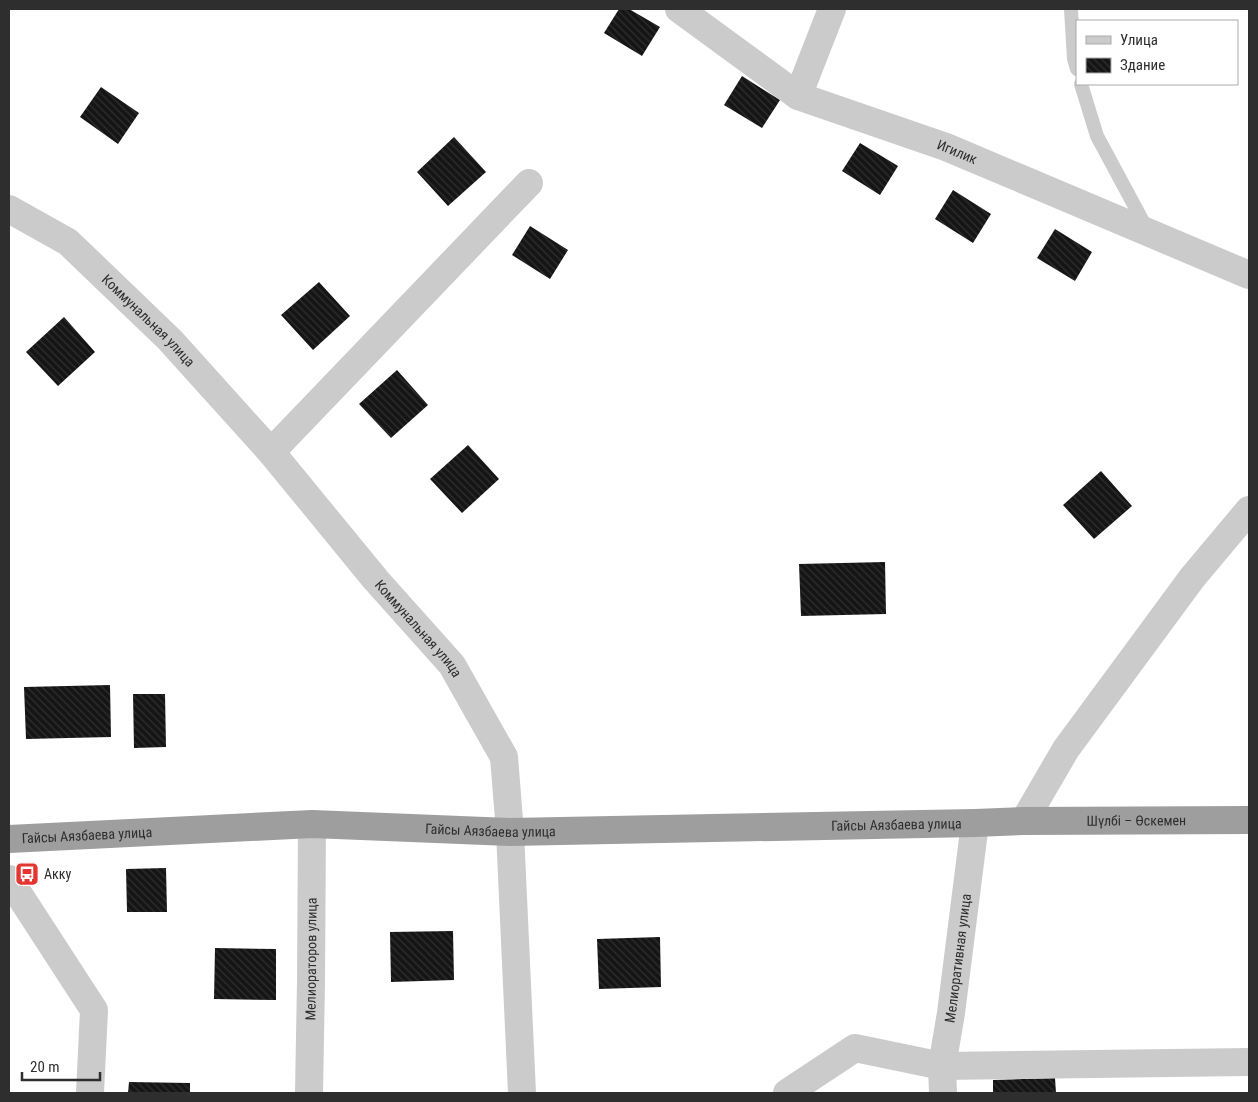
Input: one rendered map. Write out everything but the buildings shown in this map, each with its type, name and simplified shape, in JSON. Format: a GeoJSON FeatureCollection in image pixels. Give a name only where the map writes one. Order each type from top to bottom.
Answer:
{"type":"FeatureCollection","features":[{"type":"Feature","properties":{"kind":"highway","name":"Шүлбі – Өскемен"},"geometry":{"type":"LineString","coordinates":[[974,823],[1249,820]]}},
{"type":"Feature","properties":{"kind":"highway","name":"Гайсы Аязбаева улица"},"geometry":{"type":"LineString","coordinates":[[9,839],[312,824],[510,832],[974,823]]}},
{"type":"Feature","properties":{"kind":"street","name":"Игилик"},"geometry":{"type":"LineString","coordinates":[[679,9],[798,96],[946,147],[1249,275]]}},
{"type":"Feature","properties":{"kind":"street"},"geometry":{"type":"LineString","coordinates":[[798,96],[832,9]]}},
{"type":"Feature","properties":{"kind":"street"},"geometry":{"type":"LineString","coordinates":[[271,452],[529,183]]}},
{"type":"Feature","properties":{"kind":"street","name":"Коммунальная улица"},"geometry":{"type":"LineString","coordinates":[[9,209],[68,242],[170,340],[271,452],[376,580],[452,664],[504,757],[510,832]]}},
{"type":"Feature","properties":{"kind":"street"},"geometry":{"type":"LineString","coordinates":[[1024,821],[1066,749],[1192,578],[1249,510]]}},
{"type":"Feature","properties":{"kind":"street","name":"Мелиоративная улица"},"geometry":{"type":"LineString","coordinates":[[943,1093],[942,1066],[951,1013],[974,823]]}},
{"type":"Feature","properties":{"kind":"street","name":"Мелиораторов улица"},"geometry":{"type":"LineString","coordinates":[[309,1093],[312,824]]}},
{"type":"Feature","properties":{"kind":"street"},"geometry":{"type":"LineString","coordinates":[[510,832],[522,1093]]}},
{"type":"Feature","properties":{"kind":"street"},"geometry":{"type":"LineString","coordinates":[[9,879],[94,1010],[90,1093]]}},
{"type":"Feature","properties":{"kind":"street"},"geometry":{"type":"LineString","coordinates":[[787,1093],[855,1048],[942,1066],[1249,1062]]}},
{"type":"Feature","properties":{"kind":"lane"},"geometry":{"type":"LineString","coordinates":[[1071,9],[1076,66]]}},
{"type":"Feature","properties":{"kind":"lane"},"geometry":{"type":"LineString","coordinates":[[1081,85],[1097,136],[1148,232]]}},
{"type":"Feature","properties":{"kind":"place","name":"Акку"},"geometry":{"type":"Point","coordinates":[27,874]}}]}
